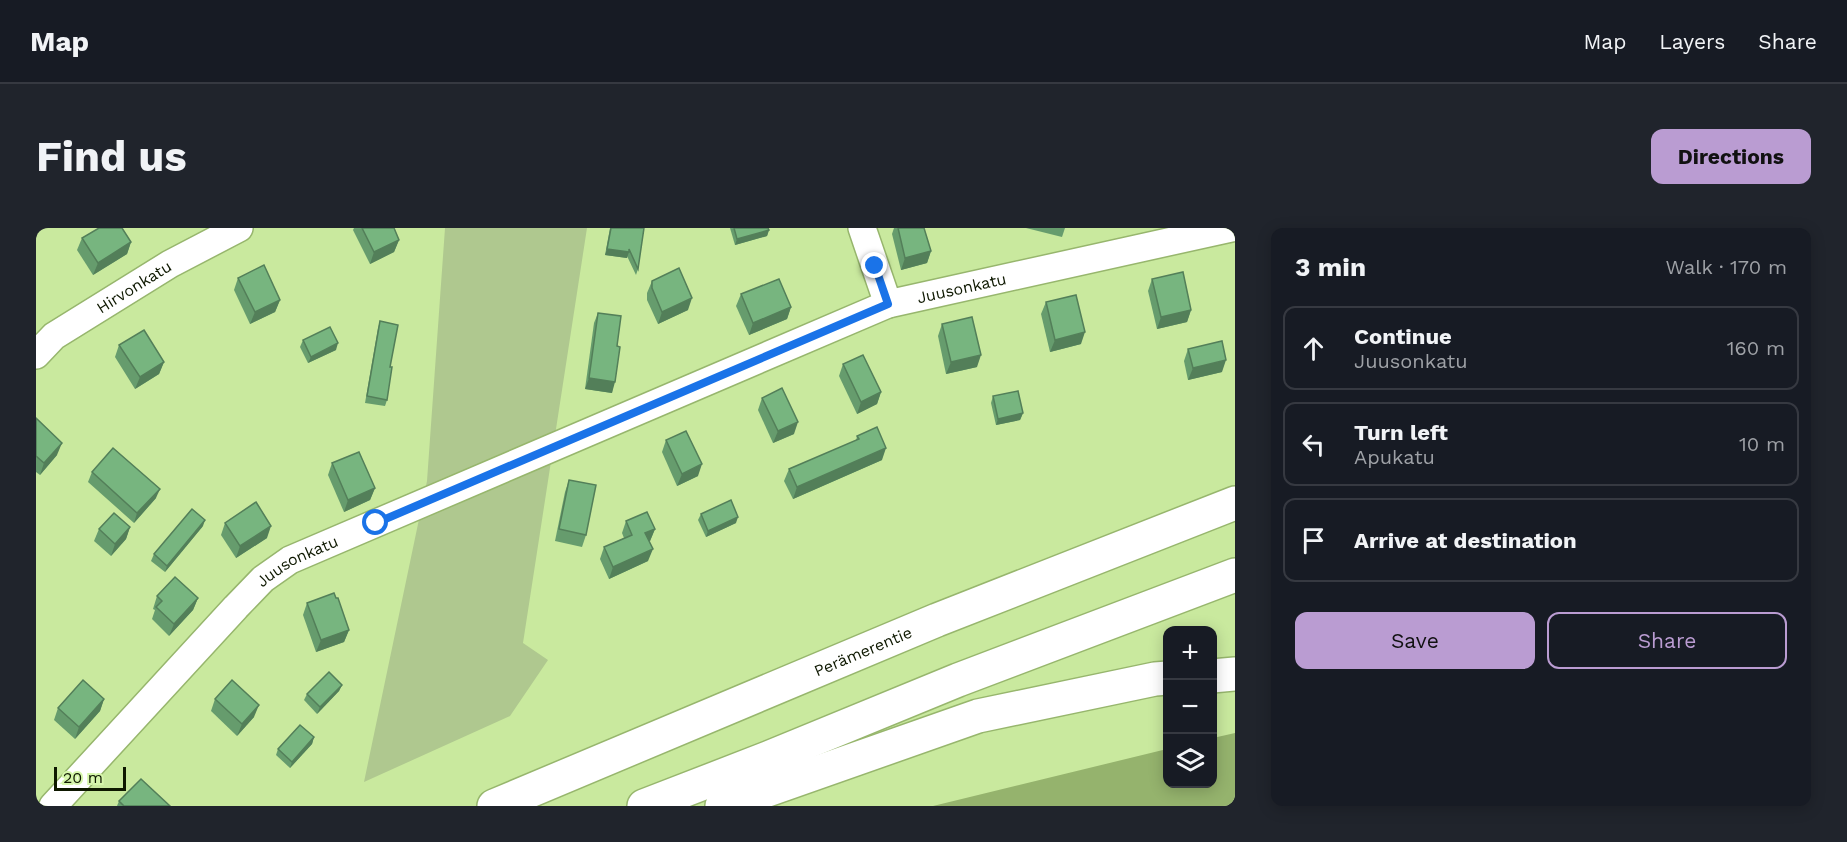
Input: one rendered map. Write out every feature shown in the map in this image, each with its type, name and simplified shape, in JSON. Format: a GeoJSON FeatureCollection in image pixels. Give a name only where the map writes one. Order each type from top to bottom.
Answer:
{"type":"FeatureCollection","features":[{"type":"Feature","properties":{"kind":"highway","name":"Perämerentie"},"geometry":{"type":"LineString","coordinates":[[494,806],[937,620],[1235,503]]}},
{"type":"Feature","properties":{"kind":"highway"},"geometry":{"type":"LineString","coordinates":[[644,806],[958,680],[1235,575]]}},
{"type":"Feature","properties":{"kind":"highway"},"geometry":{"type":"LineString","coordinates":[[1217,676],[1235,674]]}},
{"type":"Feature","properties":{"kind":"highway"},"geometry":{"type":"LineString","coordinates":[[722,806],[978,716],[1163,678]]}},
{"type":"Feature","properties":{"kind":"street","name":"Hirvonkatu"},"geometry":{"type":"LineString","coordinates":[[36,355],[54,336],[170,264],[239,228]]}},
{"type":"Feature","properties":{"kind":"street"},"geometry":{"type":"LineString","coordinates":[[862,228],[888,304]]}},
{"type":"Feature","properties":{"kind":"street","name":"Juusonkatu"},"geometry":{"type":"LineString","coordinates":[[53,806],[236,607],[263,579],[290,560],[888,304],[1231,228]]}},
{"type":"Feature","properties":{"kind":"green space"},"geometry":{"type":"Polygon","coordinates":[[[445,228],[587,228],[523,643],[548,660],[510,716],[364,782],[427,481],[445,228]]]}},
{"type":"Feature","properties":{"kind":"green space"},"geometry":{"type":"Polygon","coordinates":[[[1235,733],[1235,806],[933,806],[1163,750],[1163,788],[1217,788],[1217,737],[1235,733]]]}},
{"type":"Feature","properties":{"kind":"building"},"geometry":{"type":"Polygon","coordinates":[[[99,228],[122,228],[131,242],[98,263],[82,238],[99,228]]]}},
{"type":"Feature","properties":{"kind":"building"},"geometry":{"type":"Polygon","coordinates":[[[362,228],[394,228],[399,240],[374,252],[362,228]]]}},
{"type":"Feature","properties":{"kind":"building"},"geometry":{"type":"Polygon","coordinates":[[[611,228],[644,228],[638,269],[629,249],[629,252],[607,249],[611,228]]]}},
{"type":"Feature","properties":{"kind":"building"},"geometry":{"type":"Polygon","coordinates":[[[734,228],[768,228],[769,230],[737,239],[734,228]]]}},
{"type":"Feature","properties":{"kind":"building"},"geometry":{"type":"Polygon","coordinates":[[[898,228],[924,228],[931,251],[905,258],[898,228]]]}},
{"type":"Feature","properties":{"kind":"building"},"geometry":{"type":"Polygon","coordinates":[[[264,265],[280,300],[255,312],[238,278],[264,265]]]}},
{"type":"Feature","properties":{"kind":"building"},"geometry":{"type":"Polygon","coordinates":[[[679,268],[692,298],[662,312],[652,288],[652,281],[679,268]]]}},
{"type":"Feature","properties":{"kind":"building"},"geometry":{"type":"Polygon","coordinates":[[[1183,272],[1191,310],[1161,317],[1152,279],[1183,272]]]}},
{"type":"Feature","properties":{"kind":"building"},"geometry":{"type":"Polygon","coordinates":[[[779,279],[791,307],[753,323],[741,294],[779,279]]]}},
{"type":"Feature","properties":{"kind":"building"},"geometry":{"type":"Polygon","coordinates":[[[1076,295],[1085,332],[1055,340],[1046,302],[1076,295]]]}},
{"type":"Feature","properties":{"kind":"building"},"geometry":{"type":"Polygon","coordinates":[[[598,313],[621,316],[617,346],[620,347],[615,382],[589,378],[598,313]]]}},
{"type":"Feature","properties":{"kind":"building"},"geometry":{"type":"Polygon","coordinates":[[[972,317],[981,355],[951,362],[942,324],[972,317]]]}},
{"type":"Feature","properties":{"kind":"building"},"geometry":{"type":"Polygon","coordinates":[[[380,321],[398,325],[390,367],[392,367],[387,400],[367,396],[380,321]]]}},
{"type":"Feature","properties":{"kind":"building"},"geometry":{"type":"Polygon","coordinates":[[[330,327],[338,343],[311,357],[303,340],[330,327]]]}},
{"type":"Feature","properties":{"kind":"building"},"geometry":{"type":"Polygon","coordinates":[[[144,330],[164,362],[140,377],[119,345],[144,330]]]}},
{"type":"Feature","properties":{"kind":"building"},"geometry":{"type":"Polygon","coordinates":[[[1222,341],[1226,360],[1193,368],[1188,349],[1222,341]]]}},
{"type":"Feature","properties":{"kind":"building"},"geometry":{"type":"Polygon","coordinates":[[[863,355],[881,392],[861,402],[843,364],[863,355]]]}},
{"type":"Feature","properties":{"kind":"building"},"geometry":{"type":"Polygon","coordinates":[[[782,388],[798,422],[778,431],[762,398],[782,388]]]}},
{"type":"Feature","properties":{"kind":"building"},"geometry":{"type":"Polygon","coordinates":[[[1018,391],[1023,413],[998,419],[993,396],[1018,391]]]}},
{"type":"Feature","properties":{"kind":"building"},"geometry":{"type":"Polygon","coordinates":[[[36,418],[62,443],[44,463],[36,456],[36,418]]]}},
{"type":"Feature","properties":{"kind":"building"},"geometry":{"type":"Polygon","coordinates":[[[877,427],[886,448],[797,487],[789,469],[859,439],[857,436],[877,427]]]}},
{"type":"Feature","properties":{"kind":"building"},"geometry":{"type":"Polygon","coordinates":[[[686,431],[702,464],[682,474],[666,440],[686,431]]]}},
{"type":"Feature","properties":{"kind":"building"},"geometry":{"type":"Polygon","coordinates":[[[113,448],[160,489],[137,513],[92,472],[113,448]]]}},
{"type":"Feature","properties":{"kind":"building"},"geometry":{"type":"Polygon","coordinates":[[[359,452],[375,488],[348,500],[332,463],[359,452]]]}},
{"type":"Feature","properties":{"kind":"building"},"geometry":{"type":"Polygon","coordinates":[[[569,480],[596,485],[586,535],[559,529],[569,480]]]}},
{"type":"Feature","properties":{"kind":"building"},"geometry":{"type":"Polygon","coordinates":[[[731,500],[738,517],[708,531],[701,514],[731,500]]]}},
{"type":"Feature","properties":{"kind":"building"},"geometry":{"type":"Polygon","coordinates":[[[256,502],[271,526],[240,546],[225,523],[256,502]]]}},
{"type":"Feature","properties":{"kind":"building"},"geometry":{"type":"Polygon","coordinates":[[[192,509],[205,520],[167,566],[154,554],[192,509]]]}},
{"type":"Feature","properties":{"kind":"building"},"geometry":{"type":"Polygon","coordinates":[[[647,512],[655,529],[645,533],[653,549],[613,567],[604,547],[632,535],[626,521],[647,512]]]}},
{"type":"Feature","properties":{"kind":"building"},"geometry":{"type":"Polygon","coordinates":[[[114,513],[130,527],[115,544],[99,529],[114,513]]]}},
{"type":"Feature","properties":{"kind":"building"},"geometry":{"type":"Polygon","coordinates":[[[175,577],[198,598],[174,624],[156,607],[162,601],[157,596],[175,577]]]}},
{"type":"Feature","properties":{"kind":"building"},"geometry":{"type":"Polygon","coordinates":[[[334,593],[338,598],[349,630],[321,640],[307,603],[334,593]]]}},
{"type":"Feature","properties":{"kind":"building"},"geometry":{"type":"Polygon","coordinates":[[[329,672],[342,685],[320,707],[307,694],[329,672]]]}},
{"type":"Feature","properties":{"kind":"building"},"geometry":{"type":"Polygon","coordinates":[[[83,680],[104,699],[79,727],[58,708],[83,680]]]}},
{"type":"Feature","properties":{"kind":"building"},"geometry":{"type":"Polygon","coordinates":[[[232,680],[259,705],[242,724],[215,699],[232,680]]]}},
{"type":"Feature","properties":{"kind":"building"},"geometry":{"type":"Polygon","coordinates":[[[300,725],[314,737],[292,762],[278,749],[300,725]]]}},
{"type":"Feature","properties":{"kind":"building"},"geometry":{"type":"Polygon","coordinates":[[[141,779],[170,806],[124,806],[119,801],[141,779]]]}},
{"type":"Feature","properties":{"kind":"route"},"geometry":{"type":"LineString","coordinates":[[376,523],[888,304],[875,266]]}}]}
